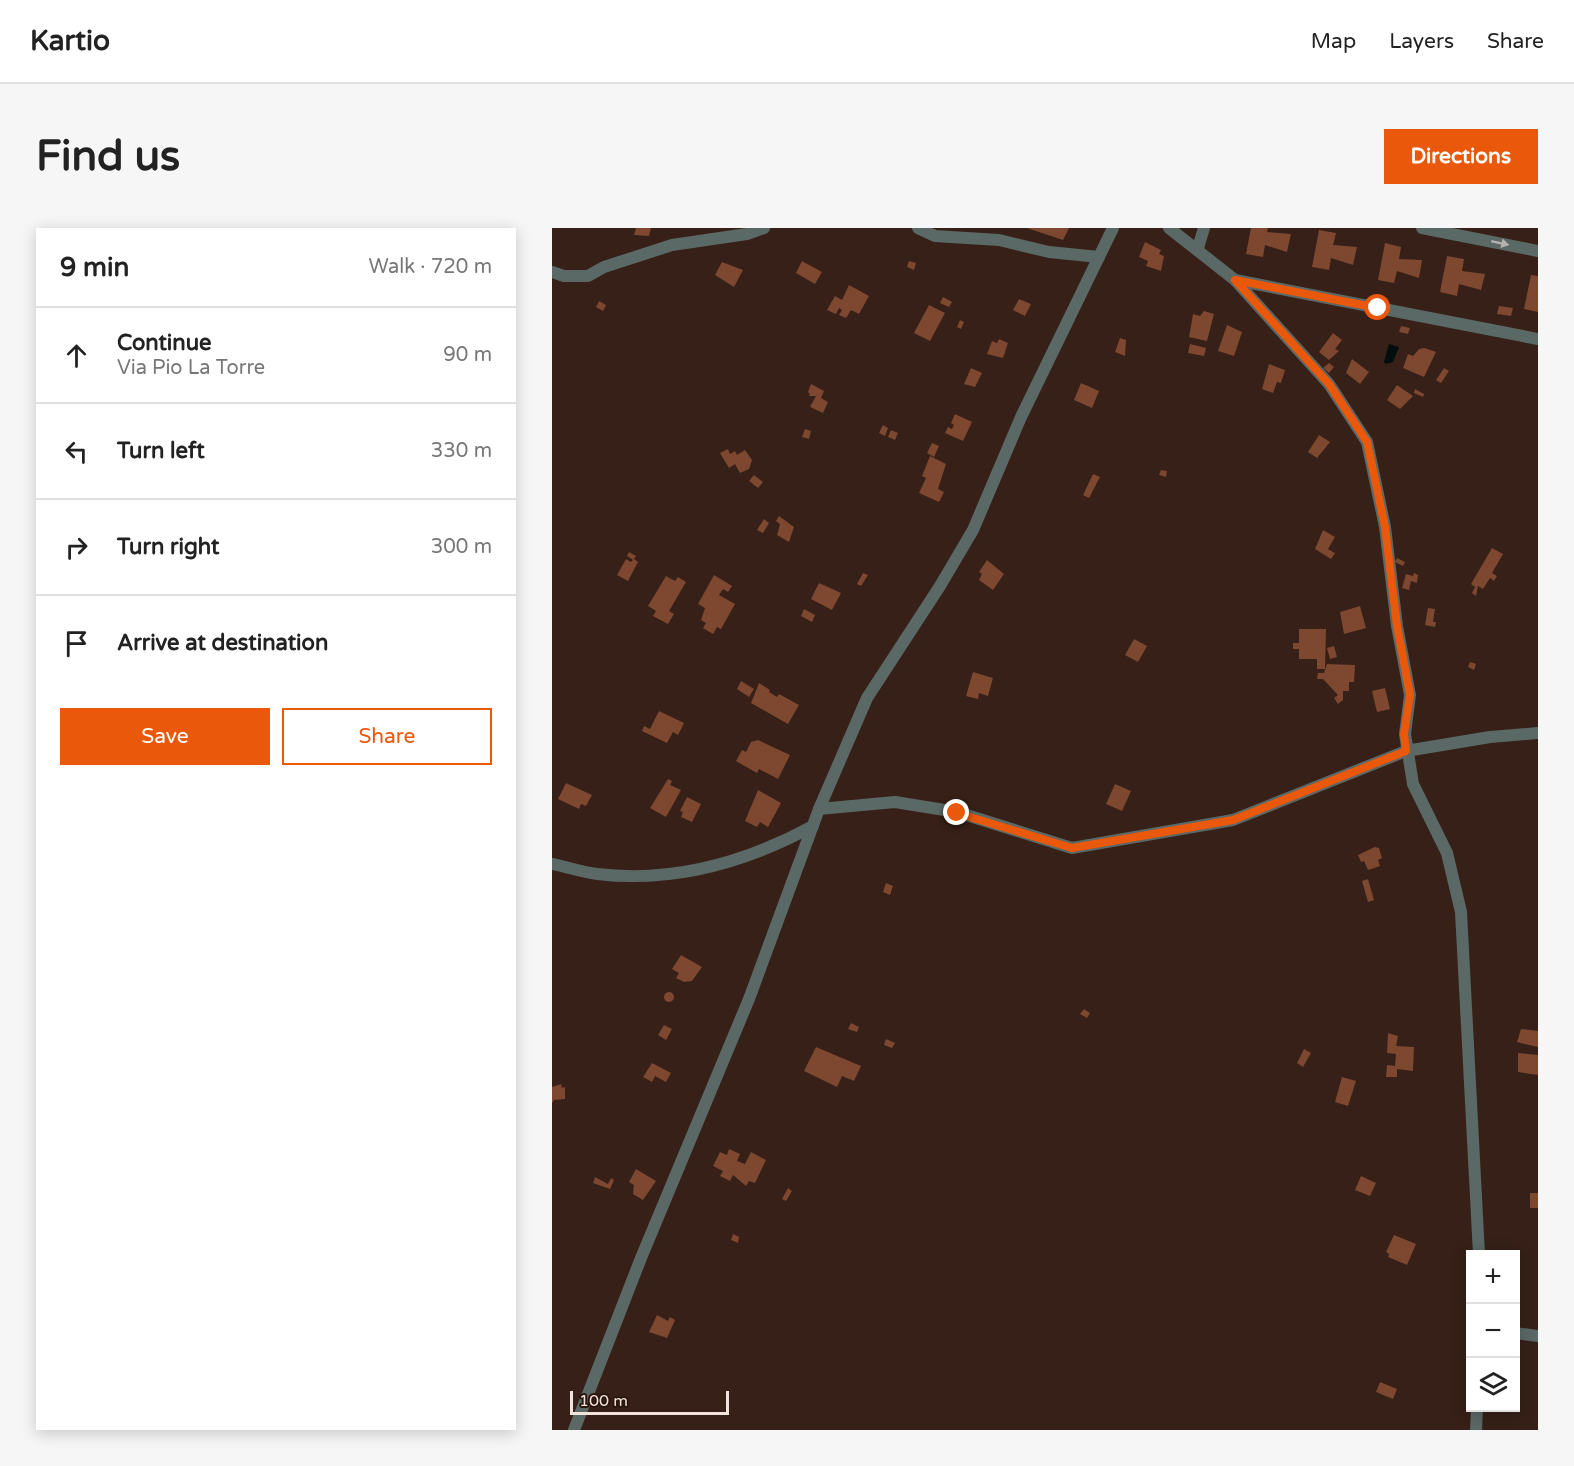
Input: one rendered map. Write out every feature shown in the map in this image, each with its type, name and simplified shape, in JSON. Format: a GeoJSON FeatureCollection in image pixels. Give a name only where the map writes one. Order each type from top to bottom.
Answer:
{"type":"FeatureCollection","features":[{"type":"Feature","properties":{"kind":"street"},"geometry":{"type":"LineString","coordinates":[[552,272],[564,276],[588,276],[604,267],[672,245],[747,234],[764,228]]}},
{"type":"Feature","properties":{"kind":"street"},"geometry":{"type":"LineString","coordinates":[[918,228],[935,236],[999,240],[1048,252],[1099,257]]}},
{"type":"Feature","properties":{"kind":"street"},"geometry":{"type":"LineString","coordinates":[[574,1430],[633,1279],[750,999],[819,809],[867,698],[940,586],[973,530],[1021,417],[1113,228]]}},
{"type":"Feature","properties":{"kind":"street"},"geometry":{"type":"LineString","coordinates":[[1169,228],[1198,248],[1235,280],[1329,384],[1367,442],[1385,527],[1397,626],[1410,695],[1404,734],[1406,751],[1413,784],[1447,853],[1461,912],[1479,1250]]}},
{"type":"Feature","properties":{"kind":"street"},"geometry":{"type":"LineString","coordinates":[[1198,248],[1204,228]]}},
{"type":"Feature","properties":{"kind":"street"},"geometry":{"type":"LineString","coordinates":[[1422,228],[1463,232],[1538,251]]}},
{"type":"Feature","properties":{"kind":"street"},"geometry":{"type":"LineString","coordinates":[[1235,280],[1538,339]]}},
{"type":"Feature","properties":{"kind":"street"},"geometry":{"type":"LineString","coordinates":[[819,809],[895,802],[957,813],[1072,848],[1233,820],[1406,751],[1490,737],[1538,733]]}},
{"type":"Feature","properties":{"kind":"street"},"geometry":{"type":"LineString","coordinates":[[552,864],[597,874],[668,874],[724,865],[786,841],[813,826]]}},
{"type":"Feature","properties":{"kind":"street"},"geometry":{"type":"LineString","coordinates":[[1520,1334],[1538,1336]]}},
{"type":"Feature","properties":{"kind":"street"},"geometry":{"type":"LineString","coordinates":[[1476,1430],[1477,1412]]}},
{"type":"Feature","properties":{"kind":"shaded area"},"geometry":{"type":"Polygon","coordinates":[[[1389,344],[1399,347],[1393,362],[1386,364],[1384,362],[1389,344]]]}},
{"type":"Feature","properties":{"kind":"building"},"geometry":{"type":"Polygon","coordinates":[[[636,228],[651,228],[649,236],[634,235],[636,228]]]}},
{"type":"Feature","properties":{"kind":"building"},"geometry":{"type":"Polygon","coordinates":[[[1027,228],[1069,228],[1063,240],[1027,228]]]}},
{"type":"Feature","properties":{"kind":"building"},"geometry":{"type":"Polygon","coordinates":[[[1251,228],[1268,228],[1267,232],[1291,234],[1287,252],[1265,245],[1263,257],[1246,254],[1251,228]]]}},
{"type":"Feature","properties":{"kind":"building"},"geometry":{"type":"Polygon","coordinates":[[[1319,230],[1336,233],[1333,245],[1357,247],[1353,265],[1331,258],[1329,270],[1312,267],[1319,230]]]}},
{"type":"Feature","properties":{"kind":"building"},"geometry":{"type":"Polygon","coordinates":[[[1145,242],[1161,250],[1159,254],[1164,256],[1161,271],[1146,266],[1148,261],[1139,257],[1145,242]]]}},
{"type":"Feature","properties":{"kind":"building"},"geometry":{"type":"Polygon","coordinates":[[[1385,243],[1401,247],[1399,259],[1422,260],[1419,278],[1397,271],[1394,283],[1378,280],[1385,243]]]}},
{"type":"Feature","properties":{"kind":"building"},"geometry":{"type":"Polygon","coordinates":[[[1447,256],[1464,259],[1462,271],[1485,274],[1481,290],[1459,284],[1457,296],[1440,292],[1447,256]]]}},
{"type":"Feature","properties":{"kind":"building"},"geometry":{"type":"Polygon","coordinates":[[[802,261],[822,272],[815,284],[796,273],[802,261]]]}},
{"type":"Feature","properties":{"kind":"building"},"geometry":{"type":"Polygon","coordinates":[[[909,261],[916,263],[914,270],[907,267],[909,261]]]}},
{"type":"Feature","properties":{"kind":"building"},"geometry":{"type":"Polygon","coordinates":[[[722,262],[743,270],[734,287],[715,275],[722,262]]]}},
{"type":"Feature","properties":{"kind":"building"},"geometry":{"type":"Polygon","coordinates":[[[1531,275],[1538,276],[1538,312],[1524,309],[1531,275]]]}},
{"type":"Feature","properties":{"kind":"building"},"geometry":{"type":"Polygon","coordinates":[[[849,285],[869,296],[859,314],[851,310],[846,318],[839,315],[842,310],[839,308],[836,314],[827,310],[835,296],[842,300],[849,285]]]}},
{"type":"Feature","properties":{"kind":"building"},"geometry":{"type":"Polygon","coordinates":[[[943,297],[952,302],[949,307],[940,303],[943,297]]]}},
{"type":"Feature","properties":{"kind":"building"},"geometry":{"type":"Polygon","coordinates":[[[1019,299],[1031,304],[1025,316],[1013,310],[1019,299]]]}},
{"type":"Feature","properties":{"kind":"building"},"geometry":{"type":"Polygon","coordinates":[[[599,301],[606,305],[603,311],[596,307],[599,301]]]}},
{"type":"Feature","properties":{"kind":"building"},"geometry":{"type":"Polygon","coordinates":[[[929,305],[945,313],[930,341],[914,333],[929,305]]]}},
{"type":"Feature","properties":{"kind":"building"},"geometry":{"type":"Polygon","coordinates":[[[1499,306],[1513,308],[1511,316],[1497,314],[1499,306]]]}},
{"type":"Feature","properties":{"kind":"building"},"geometry":{"type":"Polygon","coordinates":[[[1204,311],[1214,314],[1207,341],[1189,337],[1193,314],[1200,316],[1204,311]]]}},
{"type":"Feature","properties":{"kind":"building"},"geometry":{"type":"Polygon","coordinates":[[[960,320],[964,322],[961,329],[957,327],[960,320]]]}},
{"type":"Feature","properties":{"kind":"building"},"geometry":{"type":"Polygon","coordinates":[[[1227,325],[1242,332],[1234,356],[1218,351],[1227,325]]]}},
{"type":"Feature","properties":{"kind":"building"},"geometry":{"type":"Polygon","coordinates":[[[1401,326],[1410,328],[1408,334],[1399,332],[1401,326]]]}},
{"type":"Feature","properties":{"kind":"building"},"geometry":{"type":"Polygon","coordinates":[[[1333,333],[1342,340],[1335,349],[1339,351],[1329,360],[1319,352],[1333,333]]]}},
{"type":"Feature","properties":{"kind":"building"},"geometry":{"type":"Polygon","coordinates":[[[1120,338],[1126,340],[1125,356],[1115,352],[1120,338]]]}},
{"type":"Feature","properties":{"kind":"building"},"geometry":{"type":"Polygon","coordinates":[[[999,339],[1008,343],[1003,358],[987,354],[992,341],[997,343],[999,339]]]}},
{"type":"Feature","properties":{"kind":"building"},"geometry":{"type":"Polygon","coordinates":[[[1190,344],[1206,348],[1204,356],[1188,353],[1190,344]]]}},
{"type":"Feature","properties":{"kind":"building"},"geometry":{"type":"Polygon","coordinates":[[[1424,348],[1436,352],[1424,377],[1403,368],[1408,354],[1413,356],[1419,349],[1424,348]]]}},
{"type":"Feature","properties":{"kind":"building"},"geometry":{"type":"Polygon","coordinates":[[[1352,359],[1369,372],[1360,384],[1346,373],[1352,359]]]}},
{"type":"Feature","properties":{"kind":"building"},"geometry":{"type":"Polygon","coordinates":[[[1329,363],[1334,367],[1329,373],[1323,368],[1329,363]]]}},
{"type":"Feature","properties":{"kind":"building"},"geometry":{"type":"Polygon","coordinates":[[[1269,364],[1285,370],[1281,383],[1277,382],[1273,393],[1262,389],[1269,364]]]}},
{"type":"Feature","properties":{"kind":"building"},"geometry":{"type":"Polygon","coordinates":[[[971,368],[982,373],[975,387],[964,384],[971,368]]]}},
{"type":"Feature","properties":{"kind":"building"},"geometry":{"type":"Polygon","coordinates":[[[1444,368],[1449,371],[1441,383],[1436,380],[1444,368]]]}},
{"type":"Feature","properties":{"kind":"building"},"geometry":{"type":"Polygon","coordinates":[[[1081,383],[1099,391],[1092,408],[1074,400],[1081,383]]]}},
{"type":"Feature","properties":{"kind":"building"},"geometry":{"type":"Polygon","coordinates":[[[811,384],[824,391],[821,398],[828,402],[823,413],[810,407],[816,396],[809,396],[811,384]]]}},
{"type":"Feature","properties":{"kind":"building"},"geometry":{"type":"Polygon","coordinates":[[[1397,385],[1413,396],[1400,409],[1387,400],[1397,385]]]}},
{"type":"Feature","properties":{"kind":"building"},"geometry":{"type":"Polygon","coordinates":[[[1415,389],[1424,394],[1423,397],[1414,393],[1415,389]]]}},
{"type":"Feature","properties":{"kind":"building"},"geometry":{"type":"Polygon","coordinates":[[[955,414],[972,422],[963,441],[945,433],[948,427],[952,429],[954,425],[951,423],[955,414]]]}},
{"type":"Feature","properties":{"kind":"building"},"geometry":{"type":"Polygon","coordinates":[[[883,425],[888,428],[885,436],[879,433],[883,425]]]}},
{"type":"Feature","properties":{"kind":"building"},"geometry":{"type":"Polygon","coordinates":[[[805,429],[811,431],[809,439],[802,437],[805,429]]]}},
{"type":"Feature","properties":{"kind":"building"},"geometry":{"type":"Polygon","coordinates":[[[891,430],[898,433],[895,440],[888,437],[891,430]]]}},
{"type":"Feature","properties":{"kind":"building"},"geometry":{"type":"Polygon","coordinates":[[[1319,435],[1330,442],[1317,458],[1308,452],[1319,435]]]}},
{"type":"Feature","properties":{"kind":"building"},"geometry":{"type":"Polygon","coordinates":[[[932,443],[939,446],[934,457],[927,453],[932,443]]]}},
{"type":"Feature","properties":{"kind":"building"},"geometry":{"type":"Polygon","coordinates":[[[728,449],[730,454],[735,451],[737,455],[745,450],[752,460],[749,469],[740,473],[735,464],[729,468],[720,453],[728,449]]]}},
{"type":"Feature","properties":{"kind":"building"},"geometry":{"type":"Polygon","coordinates":[[[930,456],[946,464],[938,489],[944,492],[939,502],[919,493],[926,478],[922,476],[930,456]]]}},
{"type":"Feature","properties":{"kind":"building"},"geometry":{"type":"Polygon","coordinates":[[[1161,470],[1167,471],[1166,477],[1159,475],[1161,470]]]}},
{"type":"Feature","properties":{"kind":"building"},"geometry":{"type":"Polygon","coordinates":[[[1093,474],[1100,477],[1089,498],[1083,495],[1093,474]]]}},
{"type":"Feature","properties":{"kind":"building"},"geometry":{"type":"Polygon","coordinates":[[[754,475],[763,482],[758,488],[749,481],[754,475]]]}},
{"type":"Feature","properties":{"kind":"building"},"geometry":{"type":"Polygon","coordinates":[[[779,516],[794,527],[789,542],[777,535],[780,524],[776,521],[779,516]]]}},
{"type":"Feature","properties":{"kind":"building"},"geometry":{"type":"Polygon","coordinates":[[[764,519],[769,523],[763,533],[757,530],[764,519]]]}},
{"type":"Feature","properties":{"kind":"building"},"geometry":{"type":"Polygon","coordinates":[[[1323,530],[1335,537],[1328,549],[1335,553],[1331,559],[1315,549],[1323,530]]]}},
{"type":"Feature","properties":{"kind":"building"},"geometry":{"type":"Polygon","coordinates":[[[1492,548],[1503,554],[1492,573],[1497,576],[1494,581],[1490,578],[1483,589],[1478,586],[1476,596],[1472,593],[1475,587],[1471,584],[1492,548]]]}},
{"type":"Feature","properties":{"kind":"building"},"geometry":{"type":"Polygon","coordinates":[[[629,552],[636,556],[634,559],[638,562],[628,581],[617,575],[626,559],[631,562],[633,560],[627,556],[629,552]]]}},
{"type":"Feature","properties":{"kind":"building"},"geometry":{"type":"Polygon","coordinates":[[[1397,558],[1405,562],[1403,566],[1395,562],[1397,558]]]}},
{"type":"Feature","properties":{"kind":"building"},"geometry":{"type":"Polygon","coordinates":[[[987,560],[1004,574],[993,590],[979,580],[982,574],[979,572],[987,560]]]}},
{"type":"Feature","properties":{"kind":"building"},"geometry":{"type":"Polygon","coordinates":[[[863,573],[868,575],[861,586],[857,584],[863,573]]]}},
{"type":"Feature","properties":{"kind":"building"},"geometry":{"type":"Polygon","coordinates":[[[1414,573],[1418,575],[1417,583],[1411,581],[1409,590],[1402,588],[1406,574],[1413,576],[1414,573]]]}},
{"type":"Feature","properties":{"kind":"building"},"geometry":{"type":"Polygon","coordinates":[[[714,575],[732,586],[728,592],[723,589],[719,595],[735,604],[721,629],[717,627],[713,634],[703,628],[706,623],[701,620],[705,608],[698,604],[714,575]]]}},
{"type":"Feature","properties":{"kind":"building"},"geometry":{"type":"Polygon","coordinates":[[[666,576],[675,581],[678,577],[686,582],[669,611],[674,614],[668,624],[653,616],[656,611],[648,606],[666,576]]]}},
{"type":"Feature","properties":{"kind":"building"},"geometry":{"type":"Polygon","coordinates":[[[819,583],[841,593],[832,610],[811,599],[819,583]]]}},
{"type":"Feature","properties":{"kind":"building"},"geometry":{"type":"Polygon","coordinates":[[[1360,606],[1366,628],[1344,634],[1340,612],[1360,606]]]}},
{"type":"Feature","properties":{"kind":"building"},"geometry":{"type":"Polygon","coordinates":[[[1428,608],[1435,609],[1433,622],[1436,622],[1435,627],[1425,625],[1428,608]]]}},
{"type":"Feature","properties":{"kind":"building"},"geometry":{"type":"Polygon","coordinates":[[[804,609],[815,615],[812,622],[801,616],[804,609]]]}},
{"type":"Feature","properties":{"kind":"building"},"geometry":{"type":"Polygon","coordinates":[[[1299,629],[1326,629],[1325,669],[1317,669],[1317,659],[1299,659],[1299,649],[1293,649],[1293,643],[1299,643],[1299,629]]]}},
{"type":"Feature","properties":{"kind":"building"},"geometry":{"type":"Polygon","coordinates":[[[1134,639],[1147,646],[1138,662],[1125,655],[1134,639]]]}},
{"type":"Feature","properties":{"kind":"building"},"geometry":{"type":"Polygon","coordinates":[[[1334,646],[1337,657],[1330,659],[1327,648],[1334,646]]]}},
{"type":"Feature","properties":{"kind":"building"},"geometry":{"type":"Polygon","coordinates":[[[1470,662],[1476,664],[1474,670],[1468,667],[1470,662]]]}},
{"type":"Feature","properties":{"kind":"building"},"geometry":{"type":"Polygon","coordinates":[[[1327,664],[1355,665],[1354,682],[1349,682],[1349,691],[1343,691],[1343,700],[1338,704],[1334,698],[1338,695],[1323,679],[1317,679],[1318,673],[1324,673],[1327,664]]]}},
{"type":"Feature","properties":{"kind":"building"},"geometry":{"type":"Polygon","coordinates":[[[973,672],[993,678],[988,696],[979,693],[978,699],[966,696],[973,672]]]}},
{"type":"Feature","properties":{"kind":"building"},"geometry":{"type":"Polygon","coordinates":[[[741,681],[754,689],[749,697],[737,689],[741,681]]]}},
{"type":"Feature","properties":{"kind":"building"},"geometry":{"type":"Polygon","coordinates":[[[759,683],[777,697],[779,694],[799,705],[788,724],[751,703],[759,683]]]}},
{"type":"Feature","properties":{"kind":"building"},"geometry":{"type":"Polygon","coordinates":[[[1385,688],[1390,709],[1377,712],[1372,691],[1385,688]]]}},
{"type":"Feature","properties":{"kind":"building"},"geometry":{"type":"Polygon","coordinates":[[[659,711],[684,723],[678,735],[673,732],[667,743],[642,731],[644,726],[650,729],[659,711]]]}},
{"type":"Feature","properties":{"kind":"building"},"geometry":{"type":"Polygon","coordinates":[[[758,740],[790,755],[778,779],[759,769],[757,773],[736,761],[742,750],[746,752],[751,742],[758,740]]]}},
{"type":"Feature","properties":{"kind":"building"},"geometry":{"type":"Polygon","coordinates":[[[668,779],[672,781],[670,785],[681,790],[666,817],[650,808],[668,779]]]}},
{"type":"Feature","properties":{"kind":"building"},"geometry":{"type":"Polygon","coordinates":[[[566,783],[592,795],[586,806],[581,804],[579,809],[558,799],[566,783]]]}},
{"type":"Feature","properties":{"kind":"building"},"geometry":{"type":"Polygon","coordinates":[[[1115,784],[1131,791],[1122,811],[1106,804],[1115,784]]]}},
{"type":"Feature","properties":{"kind":"building"},"geometry":{"type":"Polygon","coordinates":[[[758,790],[781,803],[768,827],[760,822],[757,827],[745,821],[758,790]]]}},
{"type":"Feature","properties":{"kind":"building"},"geometry":{"type":"Polygon","coordinates":[[[687,797],[701,804],[692,822],[681,817],[683,812],[680,811],[687,797]]]}},
{"type":"Feature","properties":{"kind":"building"},"geometry":{"type":"Polygon","coordinates":[[[1375,847],[1379,848],[1382,858],[1378,860],[1380,866],[1368,870],[1358,855],[1375,847]]]}},
{"type":"Feature","properties":{"kind":"building"},"geometry":{"type":"Polygon","coordinates":[[[1368,879],[1374,900],[1368,902],[1362,881],[1368,879]]]}},
{"type":"Feature","properties":{"kind":"building"},"geometry":{"type":"Polygon","coordinates":[[[886,883],[893,886],[890,895],[883,892],[886,883]]]}},
{"type":"Feature","properties":{"kind":"building"},"geometry":{"type":"Polygon","coordinates":[[[681,955],[702,967],[692,981],[684,982],[676,978],[679,973],[672,969],[681,955]]]}},
{"type":"Feature","properties":{"kind":"building"},"geometry":{"type":"Polygon","coordinates":[[[669,992],[674,997],[669,1002],[664,997],[669,992]]]}},
{"type":"Feature","properties":{"kind":"building"},"geometry":{"type":"Polygon","coordinates":[[[1084,1009],[1090,1013],[1087,1018],[1080,1014],[1084,1009]]]}},
{"type":"Feature","properties":{"kind":"building"},"geometry":{"type":"Polygon","coordinates":[[[851,1023],[859,1027],[857,1032],[848,1029],[851,1023]]]}},
{"type":"Feature","properties":{"kind":"building"},"geometry":{"type":"Polygon","coordinates":[[[664,1025],[672,1029],[666,1040],[658,1035],[664,1025]]]}},
{"type":"Feature","properties":{"kind":"building"},"geometry":{"type":"Polygon","coordinates":[[[1521,1029],[1538,1031],[1538,1047],[1517,1042],[1521,1029]]]}},
{"type":"Feature","properties":{"kind":"building"},"geometry":{"type":"Polygon","coordinates":[[[1388,1033],[1398,1036],[1396,1046],[1414,1047],[1413,1071],[1397,1069],[1397,1077],[1386,1077],[1387,1065],[1395,1066],[1396,1054],[1387,1053],[1388,1033]]]}},
{"type":"Feature","properties":{"kind":"building"},"geometry":{"type":"Polygon","coordinates":[[[886,1039],[895,1043],[892,1048],[884,1045],[886,1039]]]}},
{"type":"Feature","properties":{"kind":"building"},"geometry":{"type":"Polygon","coordinates":[[[816,1047],[861,1066],[854,1081],[842,1076],[837,1087],[804,1071],[816,1047]]]}},
{"type":"Feature","properties":{"kind":"building"},"geometry":{"type":"Polygon","coordinates":[[[1304,1049],[1311,1053],[1303,1067],[1297,1063],[1304,1049]]]}},
{"type":"Feature","properties":{"kind":"building"},"geometry":{"type":"Polygon","coordinates":[[[1518,1053],[1538,1055],[1538,1075],[1518,1072],[1518,1053]]]}},
{"type":"Feature","properties":{"kind":"building"},"geometry":{"type":"Polygon","coordinates":[[[652,1063],[671,1073],[666,1082],[655,1076],[652,1082],[643,1077],[652,1063]]]}},
{"type":"Feature","properties":{"kind":"building"},"geometry":{"type":"Polygon","coordinates":[[[1342,1077],[1356,1081],[1348,1106],[1335,1102],[1342,1077]]]}},
{"type":"Feature","properties":{"kind":"building"},"geometry":{"type":"Polygon","coordinates":[[[561,1084],[562,1088],[565,1087],[565,1099],[554,1100],[552,1103],[552,1087],[561,1084]]]}},
{"type":"Feature","properties":{"kind":"building"},"geometry":{"type":"Polygon","coordinates":[[[729,1149],[740,1154],[737,1161],[745,1164],[751,1152],[766,1160],[755,1183],[749,1181],[746,1186],[733,1175],[730,1181],[720,1176],[723,1171],[713,1166],[720,1152],[727,1155],[729,1149]]]}},
{"type":"Feature","properties":{"kind":"building"},"geometry":{"type":"Polygon","coordinates":[[[636,1169],[656,1181],[643,1200],[633,1194],[634,1185],[629,1182],[636,1169]]]}},
{"type":"Feature","properties":{"kind":"building"},"geometry":{"type":"Polygon","coordinates":[[[1361,1176],[1376,1183],[1370,1196],[1355,1190],[1361,1176]]]}},
{"type":"Feature","properties":{"kind":"building"},"geometry":{"type":"Polygon","coordinates":[[[595,1177],[608,1184],[611,1178],[614,1180],[610,1189],[593,1183],[595,1177]]]}},
{"type":"Feature","properties":{"kind":"building"},"geometry":{"type":"Polygon","coordinates":[[[788,1188],[792,1191],[786,1201],[782,1199],[788,1188]]]}},
{"type":"Feature","properties":{"kind":"building"},"geometry":{"type":"Polygon","coordinates":[[[1530,1193],[1538,1193],[1538,1208],[1530,1208],[1530,1193]]]}},
{"type":"Feature","properties":{"kind":"building"},"geometry":{"type":"Polygon","coordinates":[[[733,1234],[739,1237],[738,1243],[731,1240],[733,1234]]]}},
{"type":"Feature","properties":{"kind":"building"},"geometry":{"type":"Polygon","coordinates":[[[1394,1235],[1416,1244],[1407,1265],[1388,1257],[1389,1254],[1386,1252],[1394,1235]]]}},
{"type":"Feature","properties":{"kind":"building"},"geometry":{"type":"Polygon","coordinates":[[[657,1315],[668,1321],[670,1317],[675,1320],[667,1338],[649,1332],[657,1315]]]}},
{"type":"Feature","properties":{"kind":"building"},"geometry":{"type":"Polygon","coordinates":[[[1380,1382],[1397,1389],[1393,1399],[1376,1392],[1380,1382]]]}},
{"type":"Feature","properties":{"kind":"route"},"geometry":{"type":"LineString","coordinates":[[957,813],[1072,848],[1233,820],[1406,751],[1404,734],[1409,715],[1410,695],[1397,626],[1385,527],[1367,442],[1329,384],[1235,280],[1378,308]]}}]}
